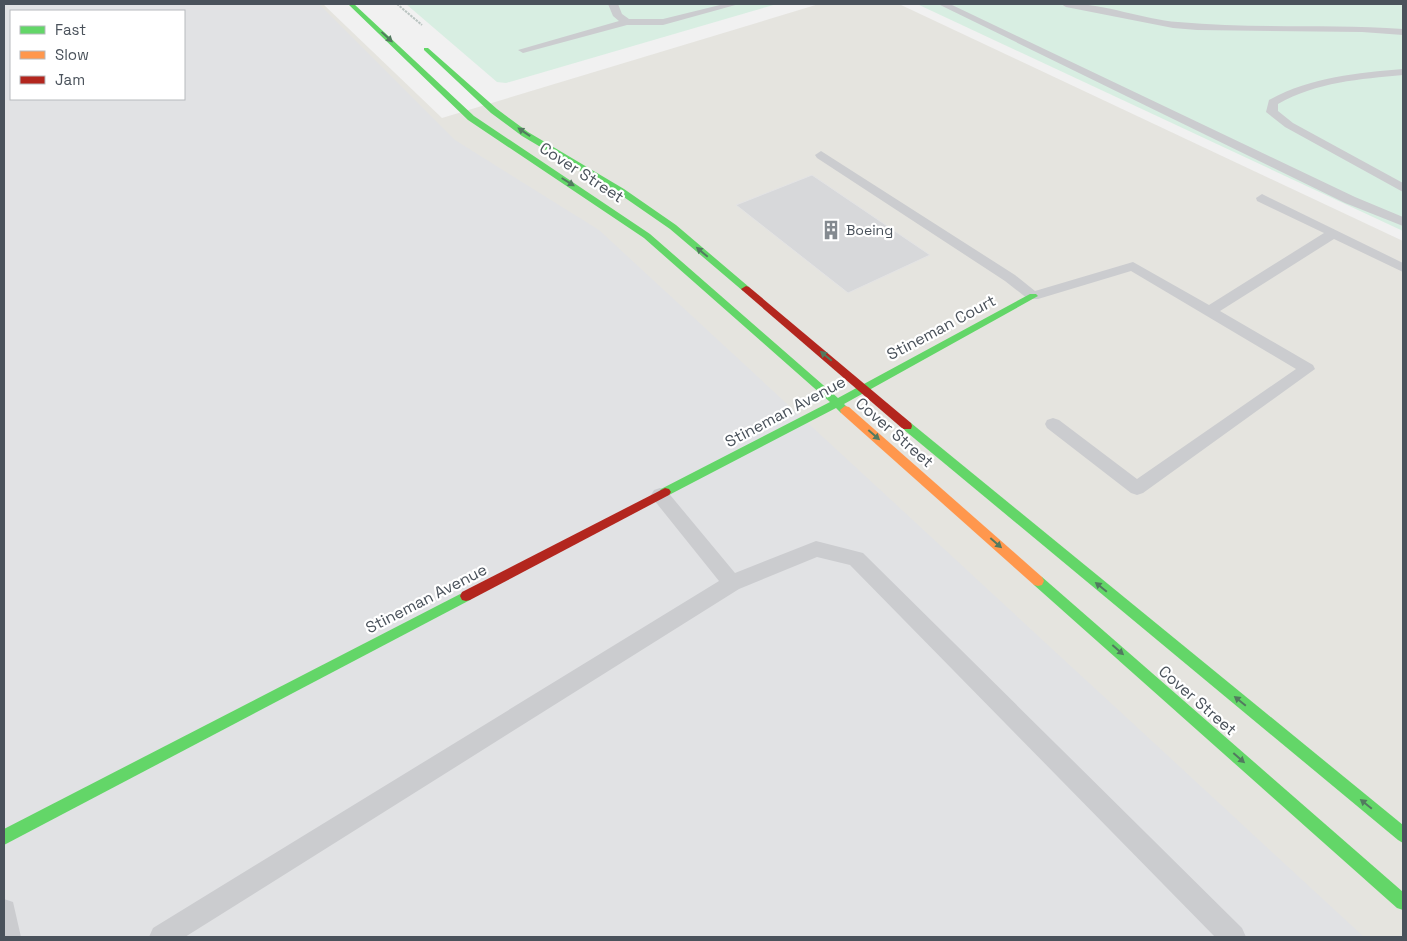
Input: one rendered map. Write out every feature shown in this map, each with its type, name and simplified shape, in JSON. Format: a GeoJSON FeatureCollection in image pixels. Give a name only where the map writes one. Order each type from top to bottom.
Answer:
{"type":"FeatureCollection","features":[{"type":"Feature","properties":{"kind":"street","name":"Cover Street"},"geometry":{"type":"LineString","coordinates":[[351,4],[471,118],[513,148],[606,206],[648,236],[1403,902]]}},
{"type":"Feature","properties":{"kind":"street","name":"Cover Street"},"geometry":{"type":"LineString","coordinates":[[420,44],[494,111],[525,134],[621,191],[673,227],[988,494],[1403,835]]}},
{"type":"Feature","properties":{"kind":"street","name":"Stineman Court"},"geometry":{"type":"LineString","coordinates":[[864,388],[1033,296]]}},
{"type":"Feature","properties":{"kind":"street","name":"Stineman Avenue"},"geometry":{"type":"LineString","coordinates":[[4,837],[864,388]]}},
{"type":"Feature","properties":{"kind":"lane"},"geometry":{"type":"LineString","coordinates":[[613,4],[618,16],[627,22]]}},
{"type":"Feature","properties":{"kind":"lane"},"geometry":{"type":"LineString","coordinates":[[523,50],[627,22],[662,22],[734,4]]}},
{"type":"Feature","properties":{"kind":"lane"},"geometry":{"type":"LineString","coordinates":[[943,4],[1332,192],[1403,222]]}},
{"type":"Feature","properties":{"kind":"lane"},"geometry":{"type":"LineString","coordinates":[[1066,4],[1173,25],[1197,27],[1344,28],[1403,32]]}},
{"type":"Feature","properties":{"kind":"lane"},"geometry":{"type":"LineString","coordinates":[[1403,72],[1348,79],[1286,94],[1272,102],[1272,112],[1289,125],[1403,188]]}},
{"type":"Feature","properties":{"kind":"lane"},"geometry":{"type":"LineString","coordinates":[[821,154],[1010,278],[1033,296],[1133,266],[1308,370],[1137,488],[1052,424]]}},
{"type":"Feature","properties":{"kind":"lane"},"geometry":{"type":"LineString","coordinates":[[1262,198],[1403,268]]}},
{"type":"Feature","properties":{"kind":"lane"},"geometry":{"type":"LineString","coordinates":[[1209,311],[1334,233]]}},
{"type":"Feature","properties":{"kind":"lane"},"geometry":{"type":"LineString","coordinates":[[660,495],[732,583]]}},
{"type":"Feature","properties":{"kind":"lane"},"geometry":{"type":"LineString","coordinates":[[162,937],[732,583],[816,549],[856,559],[1233,937]]}},
{"type":"Feature","properties":{"kind":"lane"},"geometry":{"type":"LineString","coordinates":[[4,911],[8,937]]}},
{"type":"Feature","properties":{"kind":"shaded area"},"geometry":{"type":"Polygon","coordinates":[[[4,4],[323,4],[442,118],[819,4],[899,4],[1403,241],[1403,937],[4,937],[4,4]]]}},
{"type":"Feature","properties":{"kind":"shaded area"},"geometry":{"type":"Polygon","coordinates":[[[4,4],[319,4],[455,140],[599,230],[1364,937],[4,937],[4,4]]]}},
{"type":"Feature","properties":{"kind":"green space"},"geometry":{"type":"Polygon","coordinates":[[[406,4],[777,4],[506,83],[497,82],[406,4]]]}},
{"type":"Feature","properties":{"kind":"green space"},"geometry":{"type":"Polygon","coordinates":[[[917,4],[1403,4],[1403,231],[917,4]]]}},
{"type":"Feature","properties":{"kind":"building","name":"Boeing"},"geometry":{"type":"Polygon","coordinates":[[[812,175],[930,255],[848,293],[736,205],[812,175]]]}},
{"type":"Feature","properties":{"kind":"traffic: fast"},"geometry":{"type":"LineString","coordinates":[[351,4],[471,118],[647,236],[845,410]]}},
{"type":"Feature","properties":{"kind":"traffic: fast"},"geometry":{"type":"LineString","coordinates":[[426,49],[494,111],[525,134],[621,191],[673,227],[746,289]]}},
{"type":"Feature","properties":{"kind":"traffic: fast"},"geometry":{"type":"LineString","coordinates":[[665,492],[837,403],[1033,296]]}},
{"type":"Feature","properties":{"kind":"traffic: fast"},"geometry":{"type":"LineString","coordinates":[[907,426],[1403,835]]}},
{"type":"Feature","properties":{"kind":"traffic: fast"},"geometry":{"type":"LineString","coordinates":[[1038,581],[1403,902]]}},
{"type":"Feature","properties":{"kind":"traffic: fast"},"geometry":{"type":"LineString","coordinates":[[4,837],[466,596]]}},
{"type":"Feature","properties":{"kind":"traffic: slow"},"geometry":{"type":"LineString","coordinates":[[845,410],[1038,581]]}},
{"type":"Feature","properties":{"kind":"traffic: jam"},"geometry":{"type":"LineString","coordinates":[[746,289],[907,426]]}},
{"type":"Feature","properties":{"kind":"traffic: jam"},"geometry":{"type":"LineString","coordinates":[[466,596],[665,492]]}},
{"type":"Feature","properties":{"kind":"place","name":"Boeing"},"geometry":{"type":"Point","coordinates":[831,230]}}]}
